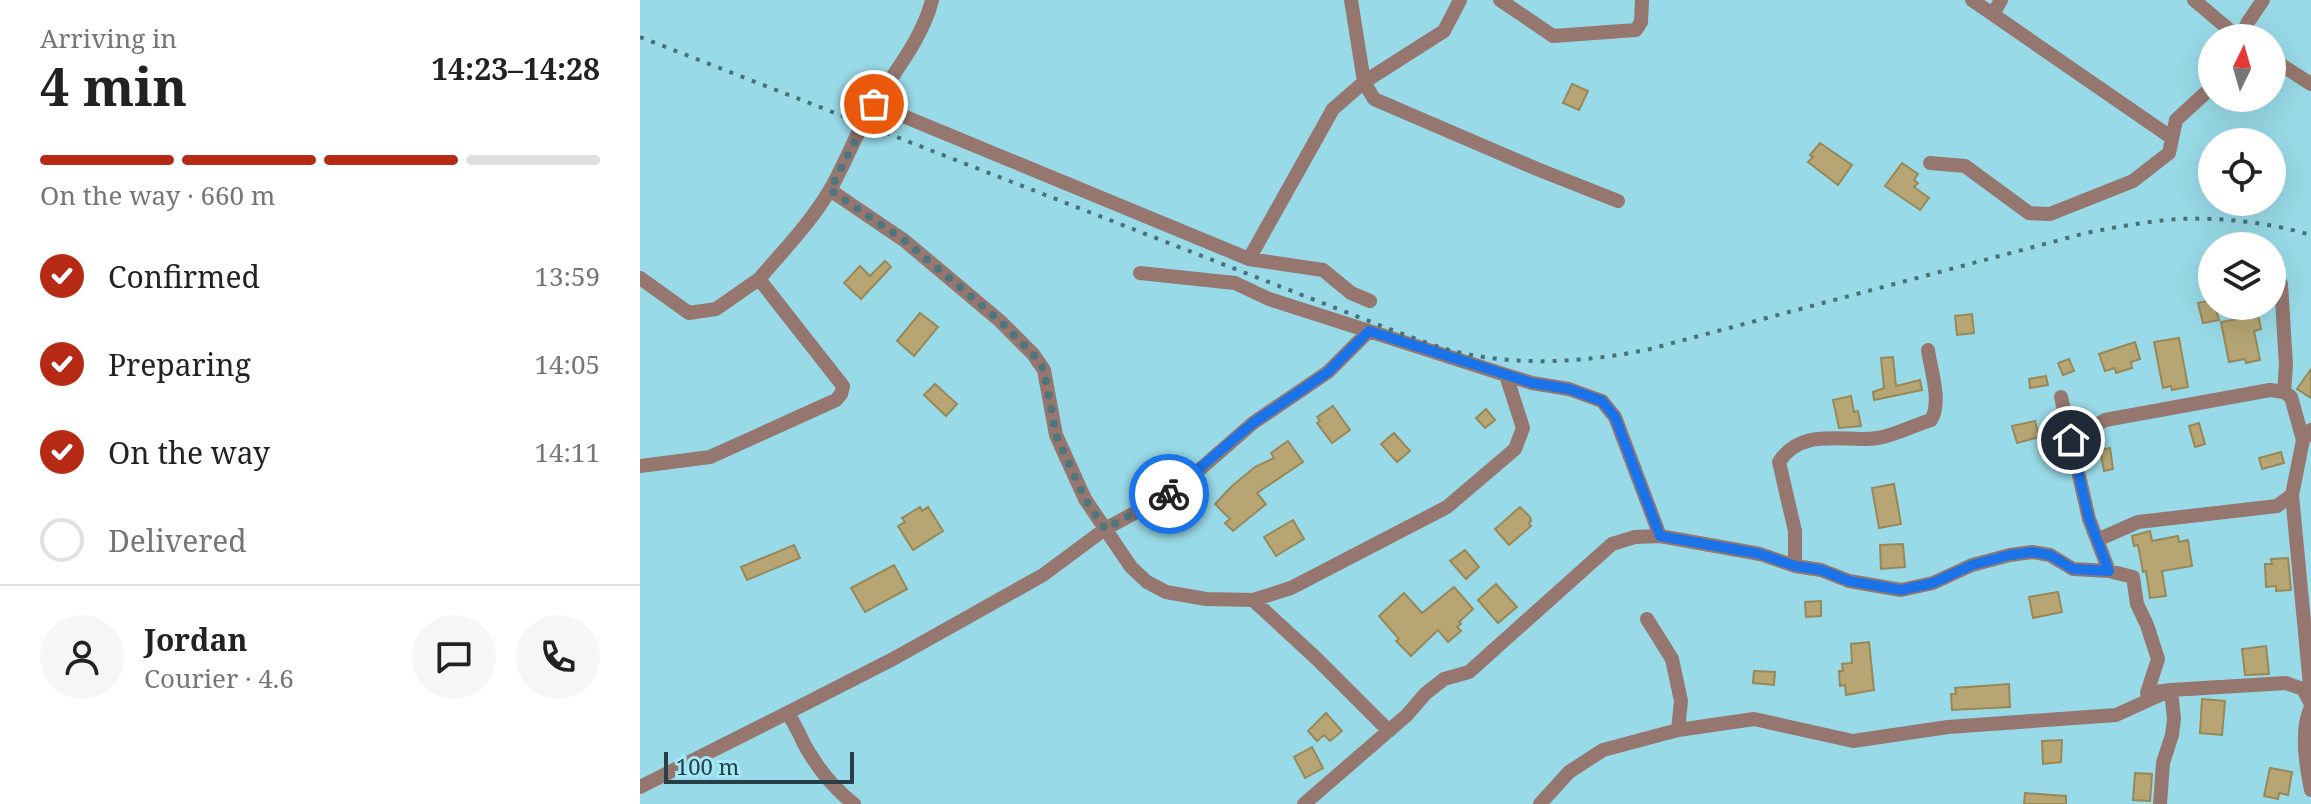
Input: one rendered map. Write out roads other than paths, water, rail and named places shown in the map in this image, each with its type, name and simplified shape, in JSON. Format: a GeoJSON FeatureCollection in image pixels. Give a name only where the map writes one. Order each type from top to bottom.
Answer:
{"type":"FeatureCollection","features":[{"type":"Feature","properties":{"kind":"street"},"geometry":{"type":"LineString","coordinates":[[640,278],[689,313],[716,309],[759,279],[830,190],[874,104],[904,60],[930,10],[932,0]]}},
{"type":"Feature","properties":{"kind":"street"},"geometry":{"type":"LineString","coordinates":[[1351,0],[1364,82],[1374,99],[1618,201]]}},
{"type":"Feature","properties":{"kind":"street"},"geometry":{"type":"LineString","coordinates":[[1249,259],[1333,109],[1364,82],[1444,31],[1460,0]]}},
{"type":"Feature","properties":{"kind":"street"},"geometry":{"type":"LineString","coordinates":[[1500,0],[1553,36],[1636,30],[1641,22],[1642,0]]}},
{"type":"Feature","properties":{"kind":"street"},"geometry":{"type":"LineString","coordinates":[[1972,0],[2172,138]]}},
{"type":"Feature","properties":{"kind":"street"},"geometry":{"type":"LineString","coordinates":[[1993,14],[2001,0]]}},
{"type":"Feature","properties":{"kind":"street"},"geometry":{"type":"LineString","coordinates":[[2194,0],[2223,24]]}},
{"type":"Feature","properties":{"kind":"street"},"geometry":{"type":"LineString","coordinates":[[2247,24],[2263,0]]}},
{"type":"Feature","properties":{"kind":"street"},"geometry":{"type":"LineString","coordinates":[[2286,68],[2311,84]]}},
{"type":"Feature","properties":{"kind":"street"},"geometry":{"type":"LineString","coordinates":[[1930,163],[1965,166],[2029,213],[2050,214],[2133,181],[2169,153],[2176,120],[2198,100]]}},
{"type":"Feature","properties":{"kind":"street"},"geometry":{"type":"LineString","coordinates":[[874,104],[1249,259],[1323,270],[1351,293],[1370,301]]}},
{"type":"Feature","properties":{"kind":"street"},"geometry":{"type":"LineString","coordinates":[[830,190],[905,241],[1000,321],[1033,354],[1044,370],[1056,435],[1085,499],[1131,567],[1147,582],[1166,592],[1206,599],[1253,600],[1291,588],[1447,507],[1515,449],[1523,428],[1506,375]]}},
{"type":"Feature","properties":{"kind":"street"},"geometry":{"type":"LineString","coordinates":[[1140,273],[1235,283],[1269,299],[1532,383],[1569,389],[1602,401],[1615,417],[1660,536]]}},
{"type":"Feature","properties":{"kind":"street"},"geometry":{"type":"LineString","coordinates":[[640,466],[710,457],[836,400],[841,394],[843,386],[759,279]]}},
{"type":"Feature","properties":{"kind":"street"},"geometry":{"type":"LineString","coordinates":[[2283,320],[2284,392]]}},
{"type":"Feature","properties":{"kind":"street"},"geometry":{"type":"LineString","coordinates":[[640,787],[893,659],[1043,575],[1105,529],[1175,491],[1253,423],[1328,372],[1369,331]]}},
{"type":"Feature","properties":{"kind":"street"},"geometry":{"type":"LineString","coordinates":[[1795,566],[1795,531],[1779,462],[1797,446],[1825,437],[1878,438],[1931,420],[1936,413],[1936,404],[1928,350]]}},
{"type":"Feature","properties":{"kind":"street"},"geometry":{"type":"LineString","coordinates":[[2071,440],[2105,420],[2270,390],[2284,392],[2291,397],[2307,435],[2292,495],[2311,696]]}},
{"type":"Feature","properties":{"kind":"street"},"geometry":{"type":"LineString","coordinates":[[2061,397],[2089,519],[2109,571]]}},
{"type":"Feature","properties":{"kind":"street"},"geometry":{"type":"LineString","coordinates":[[2097,540],[2138,522],[2277,506],[2292,495]]}},
{"type":"Feature","properties":{"kind":"street"},"geometry":{"type":"LineString","coordinates":[[1304,804],[1407,715],[1425,694],[1444,679],[1469,672],[1612,544],[1635,537],[1660,536],[1760,554],[1849,581],[1901,590],[1933,583],[1972,565],[2032,552],[2050,555],[2073,569],[2109,571],[2133,577],[2137,604],[2158,659],[2147,693],[2286,683],[2303,689],[2311,706],[2305,731],[2311,790]]}},
{"type":"Feature","properties":{"kind":"street"},"geometry":{"type":"LineString","coordinates":[[1253,600],[1389,731]]}},
{"type":"Feature","properties":{"kind":"street"},"geometry":{"type":"LineString","coordinates":[[1647,619],[1672,659],[1681,701],[1678,730]]}},
{"type":"Feature","properties":{"kind":"street"},"geometry":{"type":"LineString","coordinates":[[1540,804],[1569,772],[1603,750],[1678,730],[1754,719],[1853,741],[1948,727],[2116,715],[2171,690]]}},
{"type":"Feature","properties":{"kind":"street"},"geometry":{"type":"LineString","coordinates":[[2160,804],[2163,763],[2174,719],[2171,690]]}},
{"type":"Feature","properties":{"kind":"street"},"geometry":{"type":"LineString","coordinates":[[787,713],[809,753],[829,780],[854,804]]}},
{"type":"Feature","properties":{"kind":"railway"},"geometry":{"type":"LineString","coordinates":[[640,37],[1397,332],[1449,350],[1499,359],[1575,360],[1650,349],[2086,233],[2133,224],[2213,219],[2263,224],[2311,235]]}}]}
